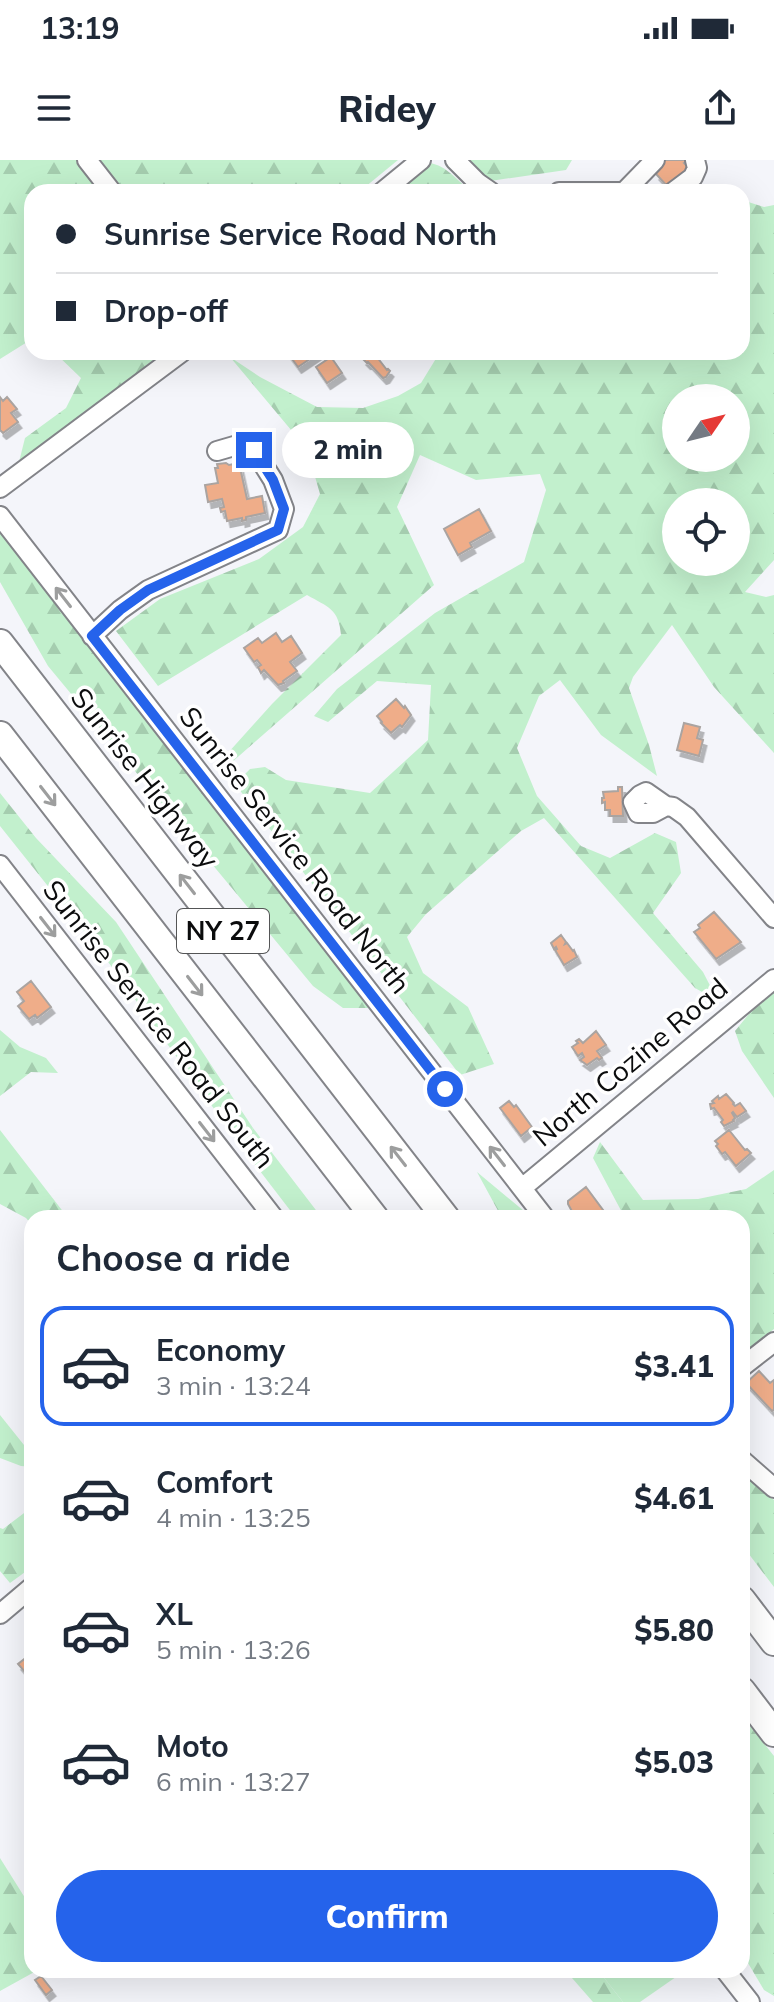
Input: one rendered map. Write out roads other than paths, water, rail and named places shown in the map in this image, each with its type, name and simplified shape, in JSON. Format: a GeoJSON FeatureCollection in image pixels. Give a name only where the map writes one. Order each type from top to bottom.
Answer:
{"type":"FeatureCollection","features":[{"type":"Feature","properties":{"kind":"highway","name":"Sunrise Highway"},"geometry":{"type":"LineString","coordinates":[[0,643],[440,1210]]}},
{"type":"Feature","properties":{"kind":"highway","name":"NY 27"},"geometry":{"type":"LineString","coordinates":[[0,735],[369,1210]]}},
{"type":"Feature","properties":{"kind":"highway"},"geometry":{"type":"LineString","coordinates":[[750,1610],[774,1642]]}},
{"type":"Feature","properties":{"kind":"highway"},"geometry":{"type":"LineString","coordinates":[[750,1702],[774,1733]]}},
{"type":"Feature","properties":{"kind":"street"},"geometry":{"type":"LineString","coordinates":[[87,160],[106,184]]}},
{"type":"Feature","properties":{"kind":"street"},"geometry":{"type":"LineString","coordinates":[[392,184],[421,160]]}},
{"type":"Feature","properties":{"kind":"street"},"geometry":{"type":"LineString","coordinates":[[455,160],[479,184]]}},
{"type":"Feature","properties":{"kind":"street"},"geometry":{"type":"LineString","coordinates":[[633,184],[655,160]]}},
{"type":"Feature","properties":{"kind":"street"},"geometry":{"type":"LineString","coordinates":[[684,184],[693,177],[697,168],[695,160]]}},
{"type":"Feature","properties":{"kind":"street"},"geometry":{"type":"LineString","coordinates":[[0,488],[171,360]]}},
{"type":"Feature","properties":{"kind":"street"},"geometry":{"type":"LineString","coordinates":[[92,636],[148,590],[278,530],[284,509],[273,480],[254,450],[241,444],[217,451]]}},
{"type":"Feature","properties":{"kind":"street","name":"Sunrise Service Road North"},"geometry":{"type":"LineString","coordinates":[[0,516],[539,1210]]}},
{"type":"Feature","properties":{"kind":"street"},"geometry":{"type":"LineString","coordinates":[[666,806],[687,817],[774,918]]}},
{"type":"Feature","properties":{"kind":"street","name":"Sunrise Service Road South"},"geometry":{"type":"LineString","coordinates":[[0,865],[268,1210]]}},
{"type":"Feature","properties":{"kind":"street","name":"North Cozine Road"},"geometry":{"type":"LineString","coordinates":[[522,1188],[774,979]]}},
{"type":"Feature","properties":{"kind":"street"},"geometry":{"type":"LineString","coordinates":[[750,1361],[774,1342]]}},
{"type":"Feature","properties":{"kind":"street"},"geometry":{"type":"LineString","coordinates":[[750,1467],[774,1488]]}},
{"type":"Feature","properties":{"kind":"street"},"geometry":{"type":"LineString","coordinates":[[0,1614],[24,1594]]}},
{"type":"Feature","properties":{"kind":"street"},"geometry":{"type":"LineString","coordinates":[[731,1978],[750,2002]]}}]}
